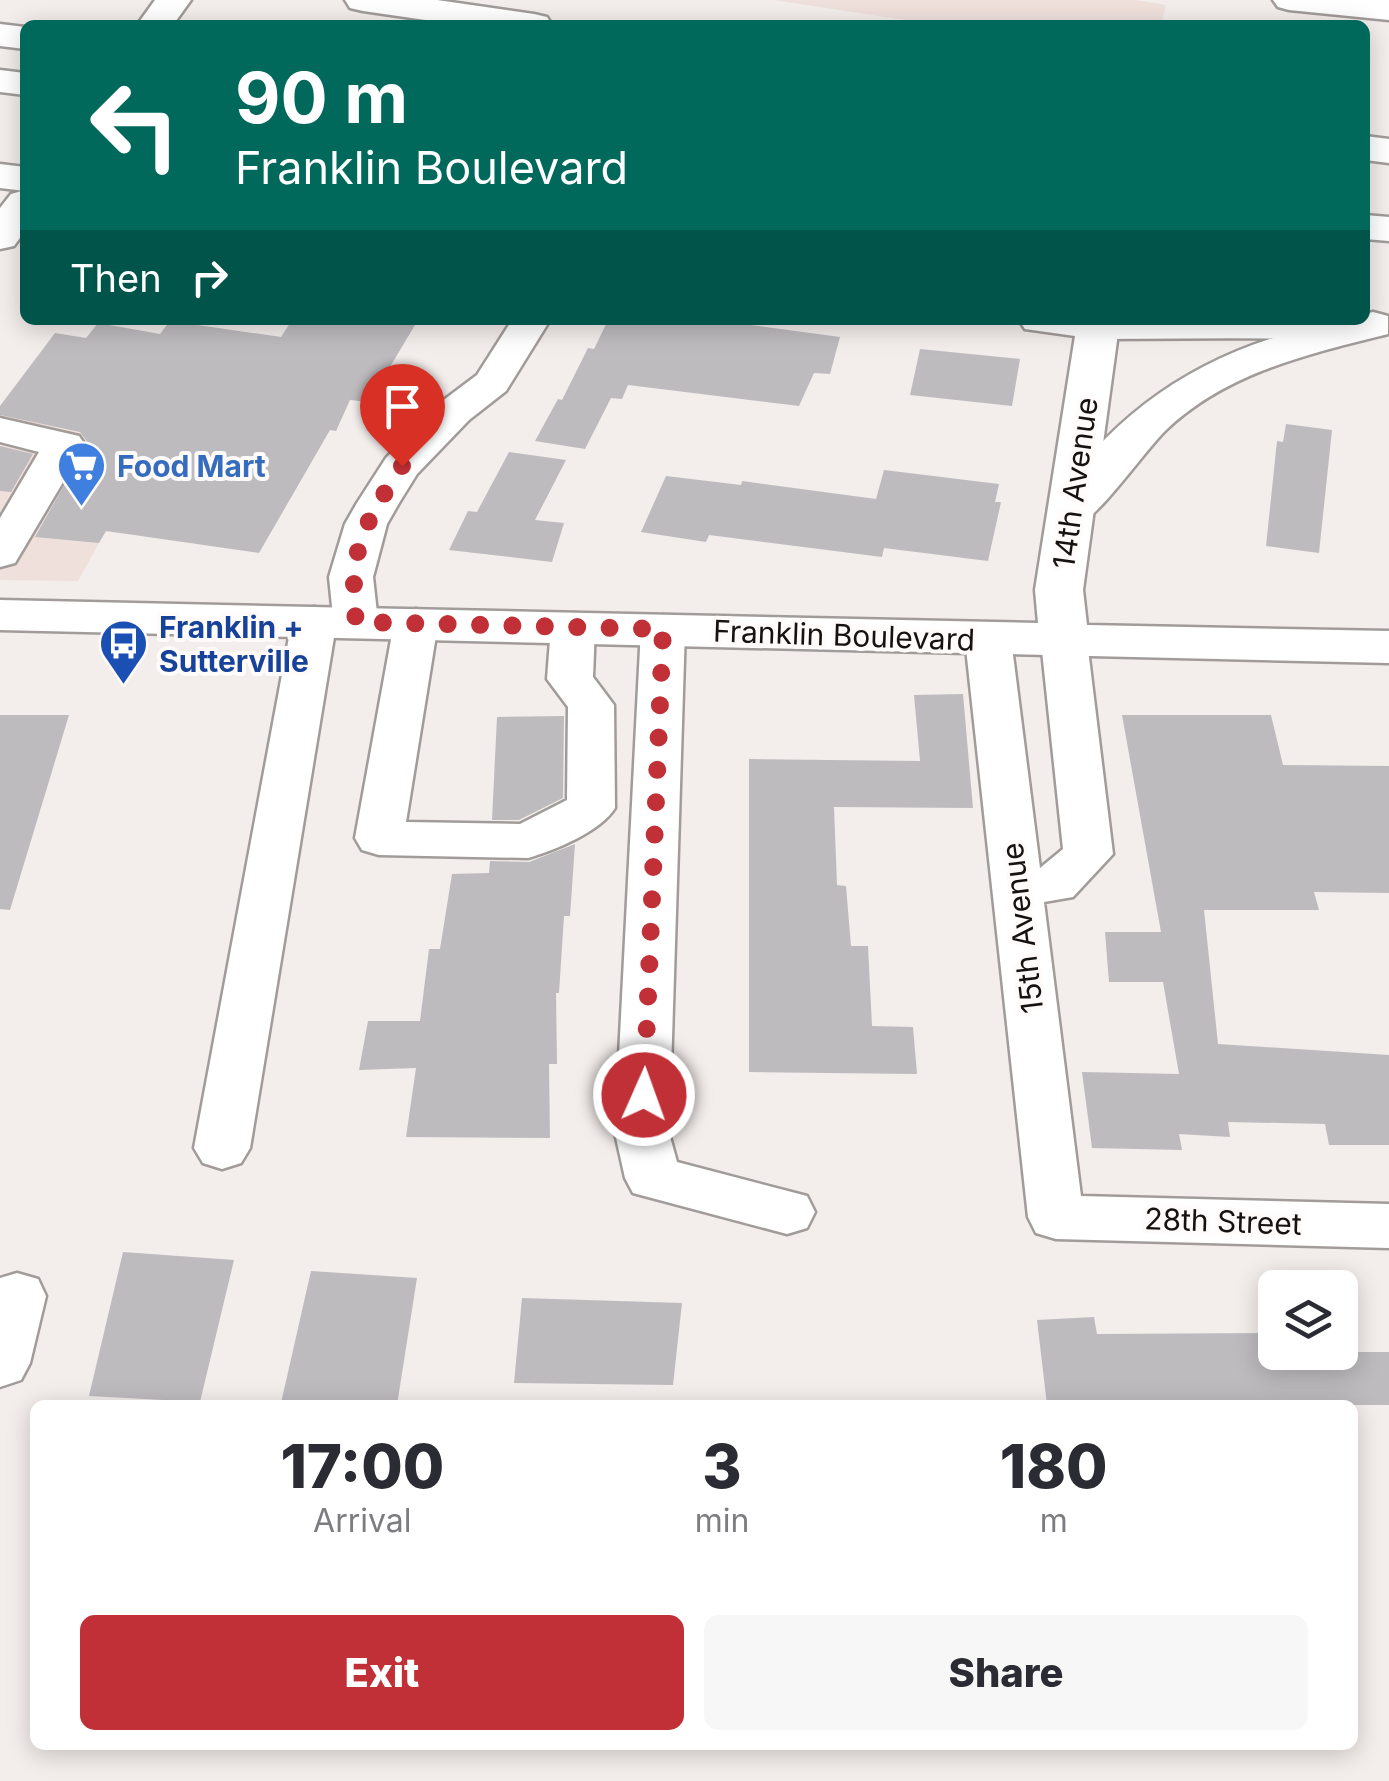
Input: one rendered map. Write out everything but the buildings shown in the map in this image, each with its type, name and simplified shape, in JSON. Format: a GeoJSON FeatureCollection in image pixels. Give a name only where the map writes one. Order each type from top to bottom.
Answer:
{"type":"FeatureCollection","features":[{"type":"Feature","properties":{"kind":"main road"},"geometry":{"type":"LineString","coordinates":[[158,20],[173,0]]}},
{"type":"Feature","properties":{"kind":"main road"},"geometry":{"type":"LineString","coordinates":[[363,0],[526,20]]}},
{"type":"Feature","properties":{"kind":"main road"},"geometry":{"type":"LineString","coordinates":[[480,0],[541,20]]}},
{"type":"Feature","properties":{"kind":"main road"},"geometry":{"type":"LineString","coordinates":[[0,236],[20,209]]}},
{"type":"Feature","properties":{"kind":"main road"},"geometry":{"type":"LineString","coordinates":[[1088,325],[1381,325]]}},
{"type":"Feature","properties":{"kind":"main road"},"geometry":{"type":"LineString","coordinates":[[1071,509],[1160,412],[1208,378],[1273,350],[1381,325]]}},
{"type":"Feature","properties":{"kind":"main road","name":"14th Avenue"},"geometry":{"type":"LineString","coordinates":[[1064,641],[1059,590],[1098,326]]}},
{"type":"Feature","properties":{"kind":"main road","name":"Franklin Boulevard"},"geometry":{"type":"LineString","coordinates":[[0,615],[1389,647]]}},
{"type":"Feature","properties":{"kind":"street"},"geometry":{"type":"LineString","coordinates":[[1289,0],[1389,10]]}},
{"type":"Feature","properties":{"kind":"street"},"geometry":{"type":"LineString","coordinates":[[222,1148],[335,622],[357,550],[372,513],[402,466],[455,412],[492,382],[528,325]]}},
{"type":"Feature","properties":{"kind":"street"},"geometry":{"type":"LineString","coordinates":[[0,430],[64,445],[0,554]]}},
{"type":"Feature","properties":{"kind":"street"},"geometry":{"type":"LineString","coordinates":[[416,623],[380,838],[528,840],[591,808],[591,705],[570,679],[573,627]]}},
{"type":"Feature","properties":{"kind":"street"},"geometry":{"type":"LineString","coordinates":[[663,629],[642,1133],[646,1158],[654,1178],[788,1212]]}},
{"type":"Feature","properties":{"kind":"street","name":"15th Avenue"},"geometry":{"type":"LineString","coordinates":[[988,640],[1056,1217]]}},
{"type":"Feature","properties":{"kind":"street"},"geometry":{"type":"LineString","coordinates":[[1017,885],[1055,885],[1088,854],[1064,641]]}},
{"type":"Feature","properties":{"kind":"street","name":"28th Street"},"geometry":{"type":"LineString","coordinates":[[1056,1217],[1389,1226]]}},
{"type":"Feature","properties":{"kind":"street"},"geometry":{"type":"LineString","coordinates":[[0,1363],[18,1296]]}},
{"type":"Feature","properties":{"kind":"shaded area"},"geometry":{"type":"Polygon","coordinates":[[[774,0],[1135,0],[1166,5],[1162,20],[904,20],[774,0]]]}},
{"type":"Feature","properties":{"kind":"shaded area"},"geometry":{"type":"Polygon","coordinates":[[[0,411],[159,434],[78,581],[0,580],[0,411]]]}},
{"type":"Feature","properties":{"kind":"place","name":"Food Mart"},"geometry":{"type":"Point","coordinates":[82,508]}},
{"type":"Feature","properties":{"kind":"place","name":"Franklin + Sutterville"},"geometry":{"type":"Point","coordinates":[124,686]}},
{"type":"Feature","properties":{"kind":"route"},"geometry":{"type":"LineString","coordinates":[[402,466],[366,524],[357,550],[351,577],[356,622],[663,629],[644,1095]]}}]}
